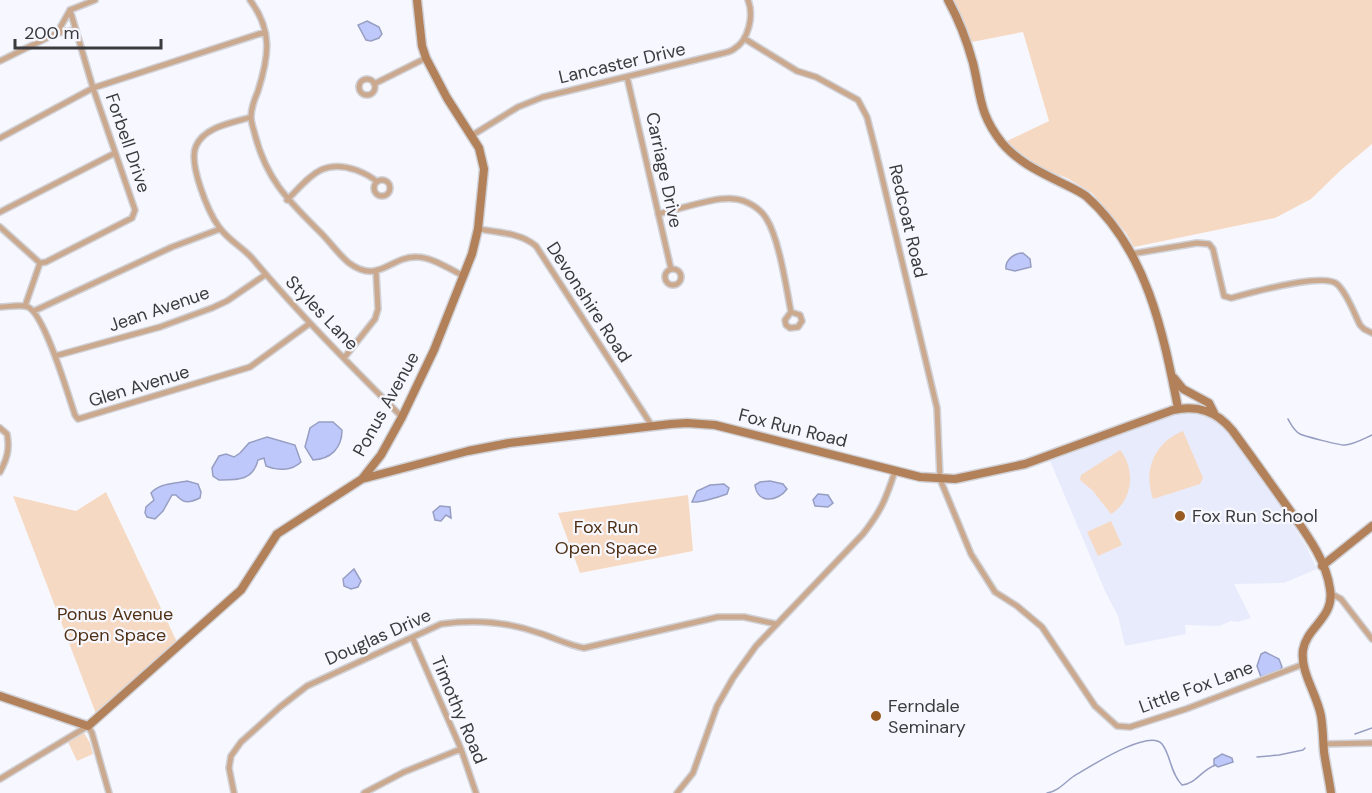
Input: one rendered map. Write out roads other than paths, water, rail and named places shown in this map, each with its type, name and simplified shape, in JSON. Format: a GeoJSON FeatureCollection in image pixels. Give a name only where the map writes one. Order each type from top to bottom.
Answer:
{"type":"FeatureCollection","features":[{"type":"Feature","properties":{"kind":"street"},"geometry":{"type":"LineString","coordinates":[[57,33],[70,10],[95,0]]}},
{"type":"Feature","properties":{"kind":"street"},"geometry":{"type":"LineString","coordinates":[[250,0],[258,10],[269,49],[267,64],[251,117],[257,143],[268,169],[287,200],[349,263],[364,271],[376,272],[400,260],[418,257],[465,276]]}},
{"type":"Feature","properties":{"kind":"street","name":"Ponus Avenue"},"geometry":{"type":"LineString","coordinates":[[0,779],[87,726],[242,590],[277,534],[362,479],[381,455],[402,417],[434,350],[465,276],[478,229],[484,162],[479,148],[447,98],[426,58],[422,46],[417,0]]}},
{"type":"Feature","properties":{"kind":"street"},"geometry":{"type":"LineString","coordinates":[[745,39],[751,8],[748,0]]}},
{"type":"Feature","properties":{"kind":"street"},"geometry":{"type":"LineString","coordinates":[[948,0],[967,43],[979,101],[984,114],[1002,142],[1027,165],[1084,195],[1113,224],[1131,254],[1147,283],[1179,408]]}},
{"type":"Feature","properties":{"kind":"street","name":"Forbell Drive"},"geometry":{"type":"LineString","coordinates":[[40,263],[132,218],[135,210],[93,88],[70,10]]}},
{"type":"Feature","properties":{"kind":"street"},"geometry":{"type":"LineString","coordinates":[[0,61],[57,33],[75,30]]}},
{"type":"Feature","properties":{"kind":"street"},"geometry":{"type":"LineString","coordinates":[[0,138],[93,88],[265,32]]}},
{"type":"Feature","properties":{"kind":"street","name":"Lancaster Drive"},"geometry":{"type":"LineString","coordinates":[[471,136],[518,108],[543,97],[734,50],[745,39]]}},
{"type":"Feature","properties":{"kind":"street","name":"Redcoat Road"},"geometry":{"type":"LineString","coordinates":[[745,39],[797,71],[816,77],[858,100],[867,117],[937,408],[940,479]]}},
{"type":"Feature","properties":{"kind":"street"},"geometry":{"type":"LineString","coordinates":[[374,84],[426,58]]}},
{"type":"Feature","properties":{"kind":"street","name":"Carriage Drive"},"geometry":{"type":"LineString","coordinates":[[627,77],[671,269]]}},
{"type":"Feature","properties":{"kind":"street","name":"Styles Lane"},"geometry":{"type":"LineString","coordinates":[[251,117],[208,132],[196,145],[194,162],[209,209],[220,229],[244,250],[309,324],[402,417]]}},
{"type":"Feature","properties":{"kind":"street"},"geometry":{"type":"LineString","coordinates":[[0,212],[115,153]]}},
{"type":"Feature","properties":{"kind":"street"},"geometry":{"type":"LineString","coordinates":[[287,200],[301,185],[328,166],[340,165],[373,178],[377,182]]}},
{"type":"Feature","properties":{"kind":"street"},"geometry":{"type":"LineString","coordinates":[[658,214],[723,198],[747,202],[758,210],[765,217],[774,237],[791,312]]}},
{"type":"Feature","properties":{"kind":"street"},"geometry":{"type":"LineString","coordinates":[[0,227],[40,263],[25,306]]}},
{"type":"Feature","properties":{"kind":"street"},"geometry":{"type":"LineString","coordinates":[[0,308],[25,306],[34,311],[172,247],[220,229]]}},
{"type":"Feature","properties":{"kind":"street","name":"Devonshire Road"},"geometry":{"type":"LineString","coordinates":[[478,229],[519,236],[536,246],[652,426]]}},
{"type":"Feature","properties":{"kind":"street"},"geometry":{"type":"LineString","coordinates":[[1131,254],[1197,243],[1209,244],[1213,249],[1224,296],[1231,298],[1314,280],[1334,282],[1341,288],[1360,325],[1372,333]]}},
{"type":"Feature","properties":{"kind":"street"},"geometry":{"type":"LineString","coordinates":[[344,358],[375,319],[378,309],[376,272]]}},
{"type":"Feature","properties":{"kind":"street","name":"Jean Avenue"},"geometry":{"type":"LineString","coordinates":[[55,356],[160,327],[212,308],[227,301],[265,275]]}},
{"type":"Feature","properties":{"kind":"street","name":"Glen Avenue"},"geometry":{"type":"LineString","coordinates":[[34,311],[45,331],[78,419],[250,367],[309,324]]}},
{"type":"Feature","properties":{"kind":"street"},"geometry":{"type":"LineString","coordinates":[[1172,375],[1183,389],[1209,403],[1214,413],[1232,430],[1304,529],[1322,566],[1330,593],[1326,614],[1306,640],[1303,648],[1304,664],[1321,716],[1331,793]]}},
{"type":"Feature","properties":{"kind":"street"},"geometry":{"type":"LineString","coordinates":[[1193,394],[1194,408]]}},
{"type":"Feature","properties":{"kind":"street","name":"Fox Run Road"},"geometry":{"type":"LineString","coordinates":[[362,479],[484,447],[687,423],[716,425],[895,471],[940,479],[961,478],[1025,464],[1179,408],[1194,408],[1214,413]]}},
{"type":"Feature","properties":{"kind":"street"},"geometry":{"type":"LineString","coordinates":[[0,428],[7,434],[9,446],[6,461],[0,472]]}},
{"type":"Feature","properties":{"kind":"street"},"geometry":{"type":"LineString","coordinates":[[381,455],[385,467],[390,472]]}},
{"type":"Feature","properties":{"kind":"street"},"geometry":{"type":"LineString","coordinates":[[677,793],[693,773],[717,706],[733,678],[756,646],[877,517],[885,503],[895,471]]}},
{"type":"Feature","properties":{"kind":"street","name":"Little Fox Lane"},"geometry":{"type":"LineString","coordinates":[[940,479],[971,554],[987,581],[995,592],[1017,606],[1042,627],[1095,706],[1117,726],[1130,726],[1186,708],[1304,664]]}},
{"type":"Feature","properties":{"kind":"street"},"geometry":{"type":"LineString","coordinates":[[1322,566],[1372,526]]}},
{"type":"Feature","properties":{"kind":"street"},"geometry":{"type":"LineString","coordinates":[[1330,593],[1341,599],[1372,639]]}},
{"type":"Feature","properties":{"kind":"street","name":"Douglas Drive"},"geometry":{"type":"LineString","coordinates":[[234,793],[230,768],[231,756],[241,742],[280,707],[307,686],[413,639],[441,624],[481,621],[510,624],[540,633],[567,645],[584,648],[718,617],[744,617],[776,624]]}},
{"type":"Feature","properties":{"kind":"street","name":"Timothy Road"},"geometry":{"type":"LineString","coordinates":[[413,639],[461,749],[476,793]]}},
{"type":"Feature","properties":{"kind":"street"},"geometry":{"type":"LineString","coordinates":[[0,696],[87,726],[92,733],[109,793]]}},
{"type":"Feature","properties":{"kind":"street"},"geometry":{"type":"LineString","coordinates":[[1323,744],[1372,743]]}},
{"type":"Feature","properties":{"kind":"street"},"geometry":{"type":"LineString","coordinates":[[364,793],[404,772],[461,749]]}},
{"type":"Feature","properties":{"kind":"water"},"geometry":{"type":"Polygon","coordinates":[[[367,21],[379,27],[382,34],[379,38],[366,40],[358,25],[367,21]]]}},
{"type":"Feature","properties":{"kind":"water"},"geometry":{"type":"Polygon","coordinates":[[[1023,253],[1030,259],[1031,267],[1015,271],[1006,269],[1011,258],[1023,253]]]}},
{"type":"Feature","properties":{"kind":"water"},"geometry":{"type":"Polygon","coordinates":[[[319,422],[333,422],[342,430],[338,447],[330,455],[313,460],[305,447],[310,428],[319,422]]]}},
{"type":"Feature","properties":{"kind":"water"},"geometry":{"type":"Polygon","coordinates":[[[267,437],[295,445],[301,462],[289,469],[275,469],[266,466],[264,458],[258,460],[252,472],[243,478],[219,480],[213,476],[212,468],[219,456],[226,454],[234,457],[249,443],[267,437]]]}},
{"type":"Feature","properties":{"kind":"water"},"geometry":{"type":"Polygon","coordinates":[[[187,481],[198,484],[201,492],[200,498],[187,502],[172,495],[163,511],[155,519],[147,517],[146,507],[154,500],[151,493],[154,490],[187,481]]]}},
{"type":"Feature","properties":{"kind":"water"},"geometry":{"type":"Polygon","coordinates":[[[770,481],[783,484],[787,489],[778,497],[764,498],[755,485],[770,481]]]}},
{"type":"Feature","properties":{"kind":"water"},"geometry":{"type":"Polygon","coordinates":[[[724,484],[729,488],[727,494],[692,502],[697,491],[710,485],[724,484]]]}},
{"type":"Feature","properties":{"kind":"water"},"geometry":{"type":"Polygon","coordinates":[[[818,494],[828,495],[833,503],[828,507],[815,506],[813,500],[818,494]]]}},
{"type":"Feature","properties":{"kind":"water"},"geometry":{"type":"Polygon","coordinates":[[[440,506],[450,507],[451,518],[446,515],[441,521],[435,520],[433,512],[440,506]]]}},
{"type":"Feature","properties":{"kind":"water"},"geometry":{"type":"Polygon","coordinates":[[[354,569],[361,581],[358,587],[351,589],[344,586],[343,579],[354,569]]]}},
{"type":"Feature","properties":{"kind":"water"},"geometry":{"type":"Polygon","coordinates":[[[1265,652],[1279,659],[1282,667],[1280,670],[1261,677],[1257,666],[1261,654],[1265,652]]]}},
{"type":"Feature","properties":{"kind":"water"},"geometry":{"type":"Polygon","coordinates":[[[1222,754],[1232,758],[1233,762],[1218,767],[1214,764],[1214,759],[1222,754]]]}},
{"type":"Feature","properties":{"kind":"waterway"},"geometry":{"type":"LineString","coordinates":[[1288,419],[1300,434],[1337,444],[1352,444],[1372,435]]}},
{"type":"Feature","properties":{"kind":"waterway"},"geometry":{"type":"LineString","coordinates":[[1355,734],[1372,728]]}},
{"type":"Feature","properties":{"kind":"waterway"},"geometry":{"type":"LineString","coordinates":[[1047,793],[1118,751],[1145,741],[1155,740],[1162,744],[1175,775],[1182,785],[1191,782],[1216,765]]}},
{"type":"Feature","properties":{"kind":"waterway"},"geometry":{"type":"LineString","coordinates":[[1257,757],[1279,755],[1305,748]]}},
{"type":"Feature","properties":{"kind":"place","name":"Fox Run School"},"geometry":{"type":"Point","coordinates":[1180,516]}},
{"type":"Feature","properties":{"kind":"place","name":"Ferndale Seminary"},"geometry":{"type":"Point","coordinates":[876,716]}},
{"type":"Feature","properties":{"kind":"park label","name":"Fox Run Open Space"},"geometry":{"type":"Point","coordinates":[606,537]}},
{"type":"Feature","properties":{"kind":"park label","name":"Ponus Avenue Open Space"},"geometry":{"type":"Point","coordinates":[115,624]}}]}
